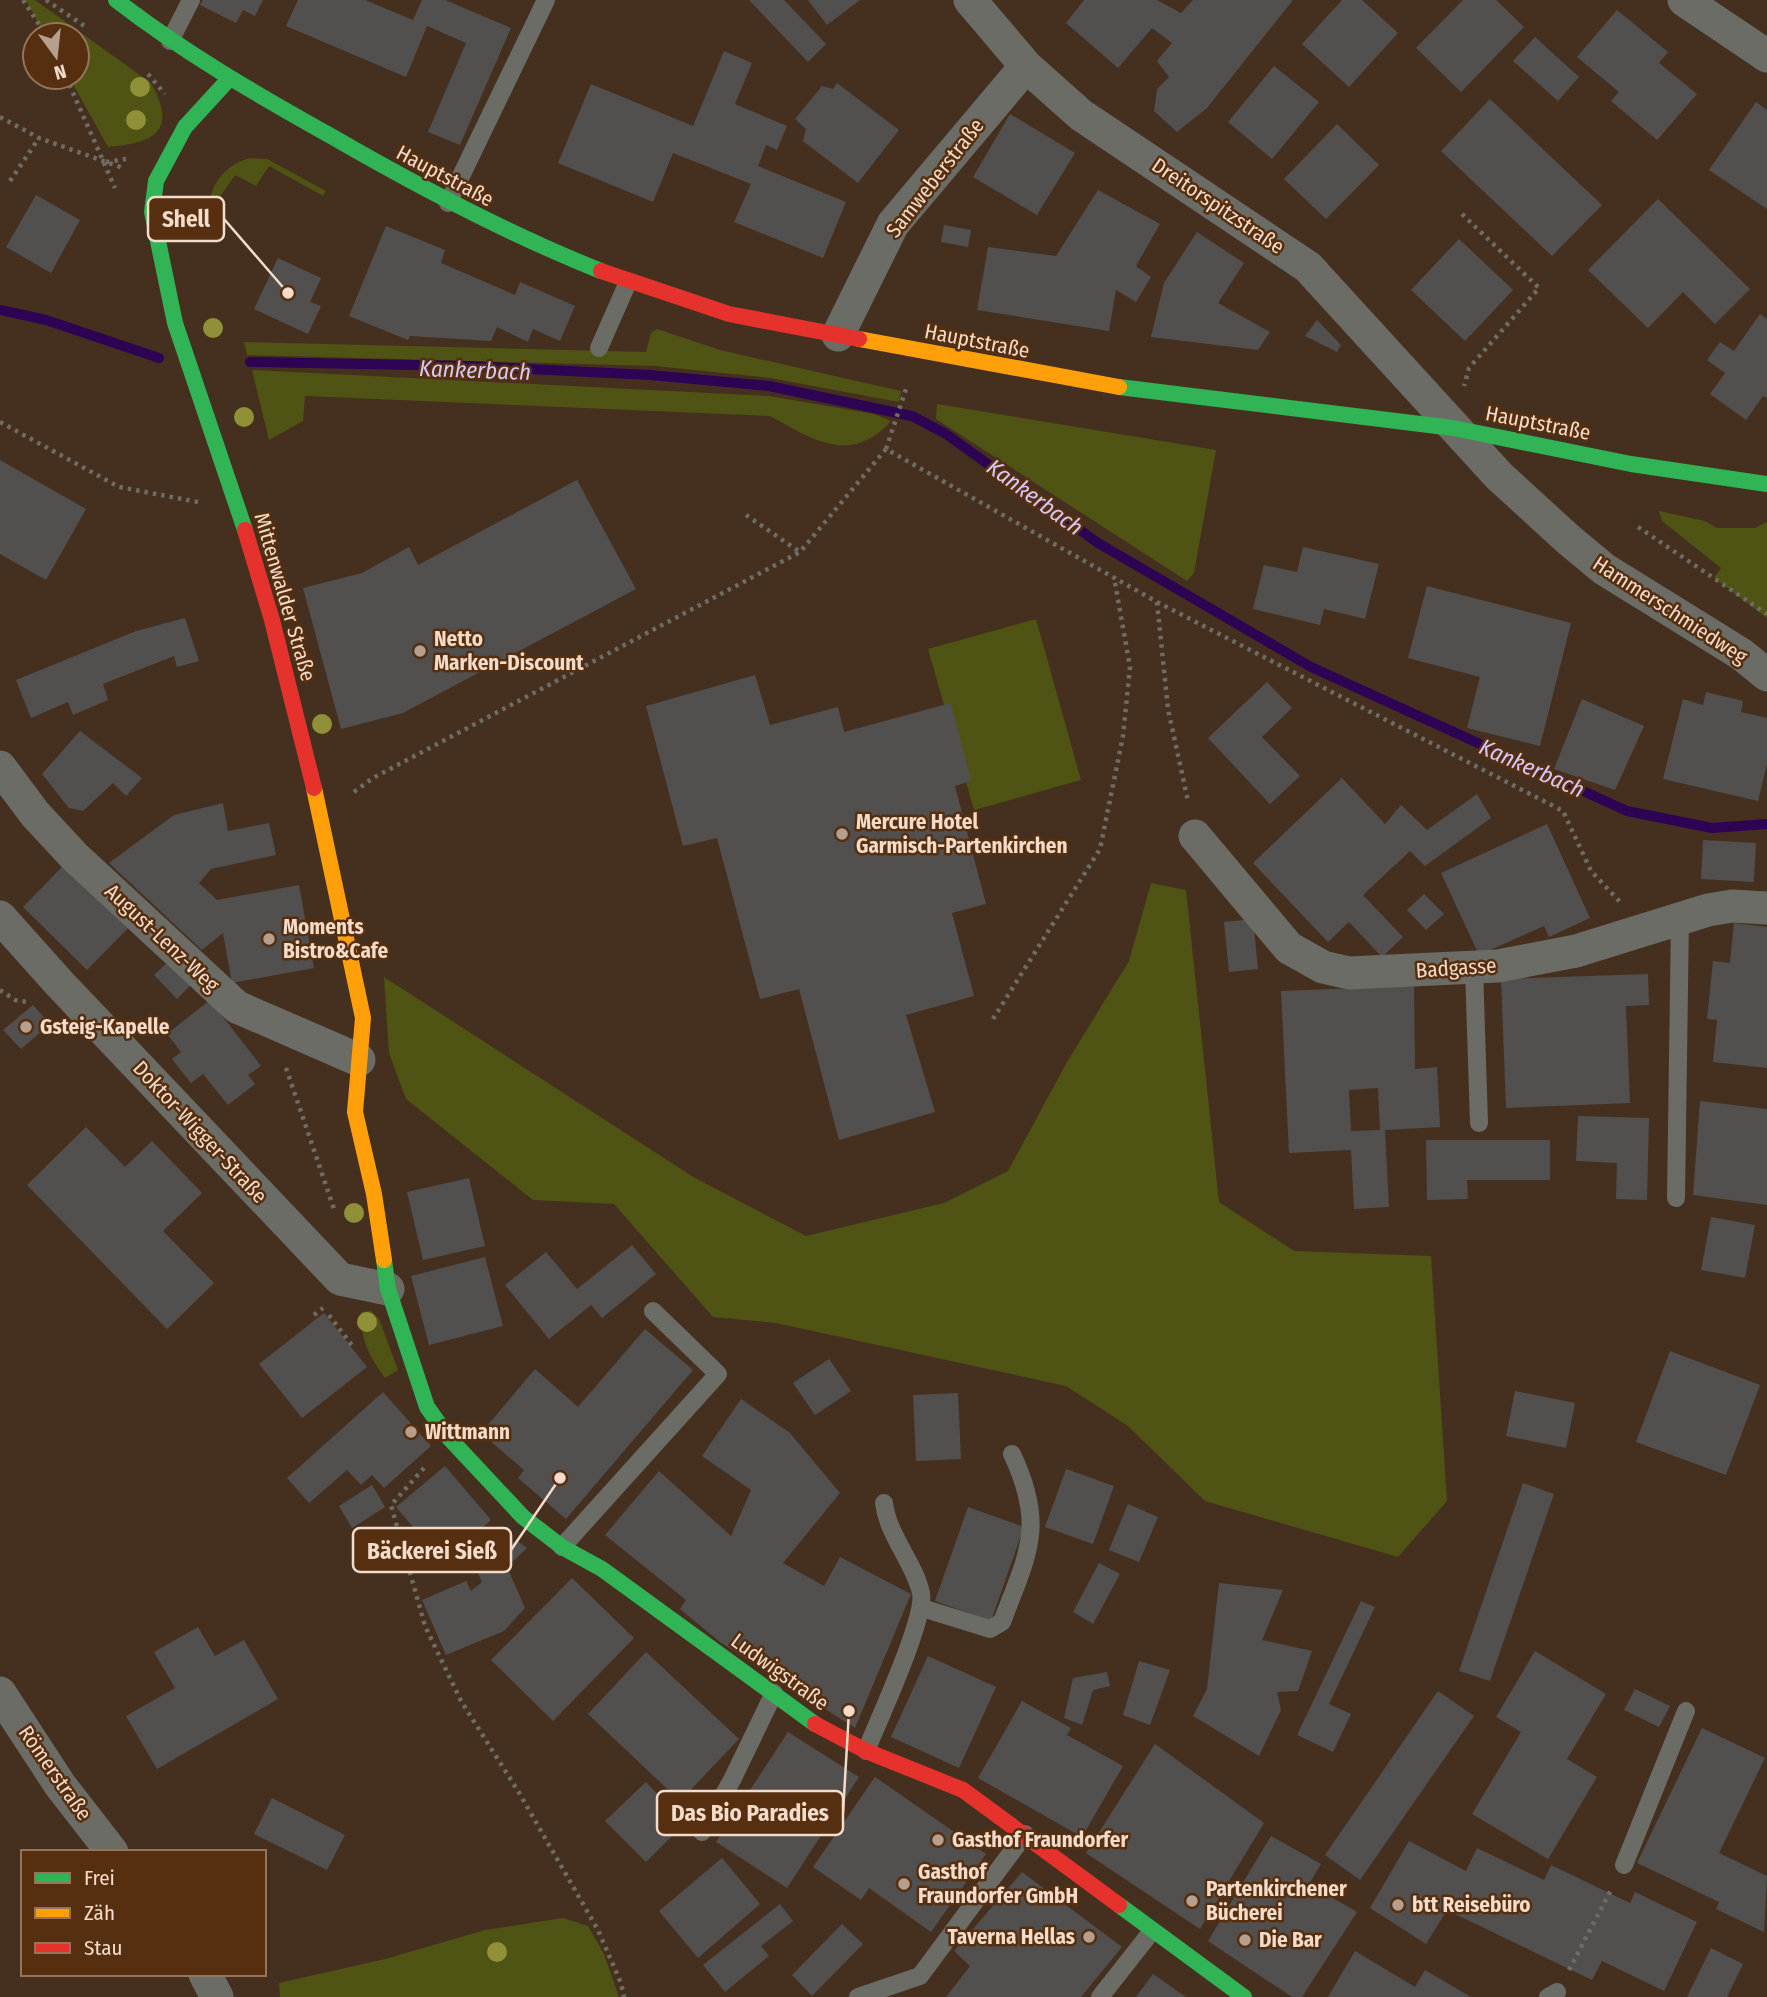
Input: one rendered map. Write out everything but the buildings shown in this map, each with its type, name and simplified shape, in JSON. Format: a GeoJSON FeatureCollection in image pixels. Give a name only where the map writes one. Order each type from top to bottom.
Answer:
{"type":"FeatureCollection","features":[{"type":"Feature","properties":{"kind":"street"},"geometry":{"type":"LineString","coordinates":[[116,0],[170,41],[229,79]]}},
{"type":"Feature","properties":{"kind":"street"},"geometry":{"type":"LineString","coordinates":[[1684,0],[1767,56]]}},
{"type":"Feature","properties":{"kind":"street","name":"Dreitorspitzstraße"},"geometry":{"type":"LineString","coordinates":[[989,7],[1026,66],[1081,115],[1308,267],[1453,428]]}},
{"type":"Feature","properties":{"kind":"street","name":"Samweberstraße"},"geometry":{"type":"LineString","coordinates":[[838,335],[893,224],[1026,66]]}},
{"type":"Feature","properties":{"kind":"street","name":"Hauptstraße"},"geometry":{"type":"LineString","coordinates":[[229,79],[448,203],[526,241],[628,282],[729,314],[1084,383],[1453,428],[1631,464],[1767,484]]}},
{"type":"Feature","properties":{"kind":"street","name":"Mittenwalder Straße"},"geometry":{"type":"LineString","coordinates":[[229,79],[185,127],[156,181],[152,212],[175,323],[228,473],[272,620],[321,815],[363,1018],[355,1112],[374,1194],[388,1289]]}},
{"type":"Feature","properties":{"kind":"street","name":"Hammerschmiedweg"},"geometry":{"type":"LineString","coordinates":[[1453,428],[1528,505],[1604,569],[1741,654],[1767,675]]}},
{"type":"Feature","properties":{"kind":"street","name":"August-Lenz-Weg"},"geometry":{"type":"LineString","coordinates":[[0,767],[35,814],[74,856],[237,1007],[359,1060]]}},
{"type":"Feature","properties":{"kind":"street","name":"Badgasse"},"geometry":{"type":"LineString","coordinates":[[1195,836],[1289,948],[1323,967],[1349,973],[1474,968],[1576,951],[1681,918],[1731,906],[1767,908]]}},
{"type":"Feature","properties":{"kind":"street","name":"Doktor-Wigger-Straße"},"geometry":{"type":"LineString","coordinates":[[0,916],[60,984],[340,1279],[388,1289]]}},
{"type":"Feature","properties":{"kind":"street","name":"Ludwigstraße"},"geometry":{"type":"LineString","coordinates":[[388,1289],[427,1407],[450,1439],[523,1517],[562,1547],[602,1569],[822,1729],[866,1751],[963,1790],[1244,1997]]}},
{"type":"Feature","properties":{"kind":"street","name":"Römerstraße"},"geometry":{"type":"LineString","coordinates":[[0,1693],[60,1785],[110,1850]]}},
{"type":"Feature","properties":{"kind":"street"},"geometry":{"type":"LineString","coordinates":[[206,1976],[217,1997]]}},
{"type":"Feature","properties":{"kind":"lane"},"geometry":{"type":"LineString","coordinates":[[170,41],[191,0]]}},
{"type":"Feature","properties":{"kind":"lane"},"geometry":{"type":"LineString","coordinates":[[448,203],[546,0]]}},
{"type":"Feature","properties":{"kind":"lane"},"geometry":{"type":"LineString","coordinates":[[598,348],[628,282]]}},
{"type":"Feature","properties":{"kind":"lane"},"geometry":{"type":"LineString","coordinates":[[1676,1198],[1681,918]]}},
{"type":"Feature","properties":{"kind":"lane"},"geometry":{"type":"LineString","coordinates":[[1474,968],[1479,1123]]}},
{"type":"Feature","properties":{"kind":"lane"},"geometry":{"type":"LineString","coordinates":[[562,1547],[718,1374],[653,1311]]}},
{"type":"Feature","properties":{"kind":"lane"},"geometry":{"type":"LineString","coordinates":[[922,1608],[990,1629],[1002,1622],[1030,1547],[1033,1521],[1028,1497],[1012,1454]]}},
{"type":"Feature","properties":{"kind":"lane"},"geometry":{"type":"LineString","coordinates":[[866,1751],[922,1608],[915,1577],[897,1542],[884,1503]]}},
{"type":"Feature","properties":{"kind":"lane"},"geometry":{"type":"LineString","coordinates":[[702,1832],[732,1780],[774,1693]]}},
{"type":"Feature","properties":{"kind":"lane"},"geometry":{"type":"LineString","coordinates":[[1624,1865],[1686,1711]]}},
{"type":"Feature","properties":{"kind":"lane"},"geometry":{"type":"LineString","coordinates":[[858,1997],[920,1976],[1025,1834]]}},
{"type":"Feature","properties":{"kind":"lane"},"geometry":{"type":"LineString","coordinates":[[1100,1997],[1152,1931]]}},
{"type":"Feature","properties":{"kind":"path"},"geometry":{"type":"LineString","coordinates":[[23,0],[37,21]]}},
{"type":"Feature","properties":{"kind":"path"},"geometry":{"type":"LineString","coordinates":[[46,0],[77,21]]}},
{"type":"Feature","properties":{"kind":"path"},"geometry":{"type":"LineString","coordinates":[[142,66],[165,94],[167,103]]}},
{"type":"Feature","properties":{"kind":"path"},"geometry":{"type":"LineString","coordinates":[[73,91],[106,162]]}},
{"type":"Feature","properties":{"kind":"path"},"geometry":{"type":"LineString","coordinates":[[0,117],[39,138],[156,181]]}},
{"type":"Feature","properties":{"kind":"path"},"geometry":{"type":"LineString","coordinates":[[10,181],[39,138]]}},
{"type":"Feature","properties":{"kind":"path"},"geometry":{"type":"LineString","coordinates":[[106,162],[129,158]]}},
{"type":"Feature","properties":{"kind":"path"},"geometry":{"type":"LineString","coordinates":[[1453,428],[1469,368],[1539,288],[1462,214]]}},
{"type":"Feature","properties":{"kind":"path"},"geometry":{"type":"LineString","coordinates":[[206,236],[225,232]]}},
{"type":"Feature","properties":{"kind":"path"},"geometry":{"type":"LineString","coordinates":[[321,815],[373,778],[800,552],[886,449],[903,403]]}},
{"type":"Feature","properties":{"kind":"path"},"geometry":{"type":"LineString","coordinates":[[0,422],[119,487],[211,505]]}},
{"type":"Feature","properties":{"kind":"path"},"geometry":{"type":"LineString","coordinates":[[886,449],[1157,602],[1563,811],[1591,871],[1645,929]]}},
{"type":"Feature","properties":{"kind":"path"},"geometry":{"type":"LineString","coordinates":[[746,515],[800,552]]}},
{"type":"Feature","properties":{"kind":"path"},"geometry":{"type":"LineString","coordinates":[[1638,527],[1767,614]]}},
{"type":"Feature","properties":{"kind":"path"},"geometry":{"type":"LineString","coordinates":[[993,1018],[1100,849],[1123,736],[1130,667],[1114,577]]}},
{"type":"Feature","properties":{"kind":"path"},"geometry":{"type":"LineString","coordinates":[[1157,602],[1168,709],[1195,836]]}},
{"type":"Feature","properties":{"kind":"path"},"geometry":{"type":"LineString","coordinates":[[0,990],[26,1003],[34,999]]}},
{"type":"Feature","properties":{"kind":"path"},"geometry":{"type":"LineString","coordinates":[[285,1064],[337,1219]]}},
{"type":"Feature","properties":{"kind":"path"},"geometry":{"type":"LineString","coordinates":[[331,1316],[354,1348]]}},
{"type":"Feature","properties":{"kind":"path"},"geometry":{"type":"LineString","coordinates":[[431,1460],[391,1505],[425,1626],[461,1701],[518,1791],[598,1930],[621,1983],[624,1997]]}},
{"type":"Feature","properties":{"kind":"path"},"geometry":{"type":"LineString","coordinates":[[1553,1994],[1624,1865]]}},
{"type":"Feature","properties":{"kind":"green space"},"geometry":{"type":"Polygon","coordinates":[[[26,0],[35,0],[64,21],[37,21],[26,0]]]}},
{"type":"Feature","properties":{"kind":"green space"},"geometry":{"type":"Polygon","coordinates":[[[91,40],[151,83],[162,114],[161,124],[148,138],[108,147],[77,91],[91,91],[91,40]]]}},
{"type":"Feature","properties":{"kind":"green space"},"geometry":{"type":"Polygon","coordinates":[[[250,158],[267,159],[326,191],[323,196],[269,166],[256,186],[235,175],[215,204],[218,225],[204,228],[215,184],[229,169],[250,158]]]}},
{"type":"Feature","properties":{"kind":"green space"},"geometry":{"type":"Polygon","coordinates":[[[657,329],[720,350],[901,391],[899,402],[770,378],[655,366],[247,355],[244,342],[646,352],[651,333],[657,329]]]}},
{"type":"Feature","properties":{"kind":"green space"},"geometry":{"type":"Polygon","coordinates":[[[252,370],[769,396],[874,414],[891,421],[876,435],[846,445],[816,440],[770,416],[305,396],[303,421],[269,440],[252,370]]]}},
{"type":"Feature","properties":{"kind":"green space"},"geometry":{"type":"Polygon","coordinates":[[[937,404],[1216,450],[1194,573],[1187,581],[936,419],[937,404]]]}},
{"type":"Feature","properties":{"kind":"green space"},"geometry":{"type":"Polygon","coordinates":[[[1659,511],[1705,521],[1717,528],[1755,528],[1767,522],[1767,618],[1714,578],[1721,568],[1662,521],[1659,511]]]}},
{"type":"Feature","properties":{"kind":"green space"},"geometry":{"type":"Polygon","coordinates":[[[1036,619],[1081,780],[974,810],[928,649],[1036,619]]]}},
{"type":"Feature","properties":{"kind":"green space"},"geometry":{"type":"Polygon","coordinates":[[[1151,883],[1186,890],[1219,1202],[1294,1251],[1431,1256],[1447,1501],[1398,1557],[1205,1501],[1128,1426],[1066,1386],[776,1323],[713,1317],[614,1204],[533,1200],[406,1099],[389,1053],[384,977],[695,1178],[806,1236],[944,1203],[1008,1171],[1067,1062],[1129,961],[1151,883]]]}},
{"type":"Feature","properties":{"kind":"green space"},"geometry":{"type":"Polygon","coordinates":[[[371,1311],[379,1319],[398,1370],[385,1378],[370,1355],[362,1331],[361,1312],[371,1311]]]}},
{"type":"Feature","properties":{"kind":"green space"},"geometry":{"type":"Polygon","coordinates":[[[563,1918],[588,1926],[604,1954],[619,1997],[280,1997],[279,1983],[385,1959],[485,1930],[563,1918]]]}},
{"type":"Feature","properties":{"kind":"waterway","name":"Kankerbach"},"geometry":{"type":"LineString","coordinates":[[0,310],[46,320],[159,358]]}},
{"type":"Feature","properties":{"kind":"waterway","name":"Kankerbach"},"geometry":{"type":"LineString","coordinates":[[250,362],[468,366],[650,375],[769,386],[912,416],[946,434],[1098,543],[1311,667],[1627,811],[1712,828],[1767,824]]}},
{"type":"Feature","properties":{"kind":"traffic: fast"},"geometry":{"type":"LineString","coordinates":[[116,0],[220,72],[364,155],[497,225],[601,271]]}},
{"type":"Feature","properties":{"kind":"traffic: fast"},"geometry":{"type":"LineString","coordinates":[[229,79],[185,127],[156,181],[152,212],[175,323],[245,530]]}},
{"type":"Feature","properties":{"kind":"traffic: fast"},"geometry":{"type":"LineString","coordinates":[[1119,387],[1453,428],[1631,464],[1767,484]]}},
{"type":"Feature","properties":{"kind":"traffic: fast"},"geometry":{"type":"LineString","coordinates":[[384,1260],[388,1289],[427,1407],[450,1439],[523,1517],[562,1547],[602,1569],[815,1724]]}},
{"type":"Feature","properties":{"kind":"traffic: fast"},"geometry":{"type":"LineString","coordinates":[[1119,1905],[1244,1997]]}},
{"type":"Feature","properties":{"kind":"traffic: slow"},"geometry":{"type":"LineString","coordinates":[[859,339],[1119,387]]}},
{"type":"Feature","properties":{"kind":"traffic: slow"},"geometry":{"type":"LineString","coordinates":[[314,788],[363,1018],[355,1112],[374,1194],[384,1260]]}},
{"type":"Feature","properties":{"kind":"traffic: jam"},"geometry":{"type":"LineString","coordinates":[[601,271],[729,314],[859,339]]}},
{"type":"Feature","properties":{"kind":"traffic: jam"},"geometry":{"type":"LineString","coordinates":[[245,530],[272,620],[314,788]]}},
{"type":"Feature","properties":{"kind":"traffic: jam"},"geometry":{"type":"LineString","coordinates":[[815,1724],[866,1751],[963,1790],[1119,1905]]}},
{"type":"Feature","properties":{"kind":"place","name":"Shell"},"geometry":{"type":"Point","coordinates":[288,293]}},
{"type":"Feature","properties":{"kind":"place","name":"Netto Marken-Discount"},"geometry":{"type":"Point","coordinates":[420,651]}},
{"type":"Feature","properties":{"kind":"place","name":"Mercure Hotel Garmisch-Partenkirchen"},"geometry":{"type":"Point","coordinates":[842,834]}},
{"type":"Feature","properties":{"kind":"place","name":"Moments Bistro&Cafe"},"geometry":{"type":"Point","coordinates":[269,939]}},
{"type":"Feature","properties":{"kind":"place","name":"Gsteig-Kapelle"},"geometry":{"type":"Point","coordinates":[26,1027]}},
{"type":"Feature","properties":{"kind":"place","name":"Wittmann"},"geometry":{"type":"Point","coordinates":[411,1432]}},
{"type":"Feature","properties":{"kind":"place","name":"Bäckerei Sieß"},"geometry":{"type":"Point","coordinates":[560,1478]}},
{"type":"Feature","properties":{"kind":"place","name":"Das Bio Paradies"},"geometry":{"type":"Point","coordinates":[849,1711]}},
{"type":"Feature","properties":{"kind":"place","name":"Gasthof Fraundorfer"},"geometry":{"type":"Point","coordinates":[938,1840]}},
{"type":"Feature","properties":{"kind":"place","name":"Gasthof Fraundorfer GmbH"},"geometry":{"type":"Point","coordinates":[904,1884]}},
{"type":"Feature","properties":{"kind":"place","name":"Partenkirchener Bücherei"},"geometry":{"type":"Point","coordinates":[1192,1901]}},
{"type":"Feature","properties":{"kind":"place","name":"btt Reisebüro"},"geometry":{"type":"Point","coordinates":[1398,1905]}},
{"type":"Feature","properties":{"kind":"place","name":"Taverna Hellas"},"geometry":{"type":"Point","coordinates":[1089,1937]}},
{"type":"Feature","properties":{"kind":"place","name":"Die Bar"},"geometry":{"type":"Point","coordinates":[1245,1940]}}]}
